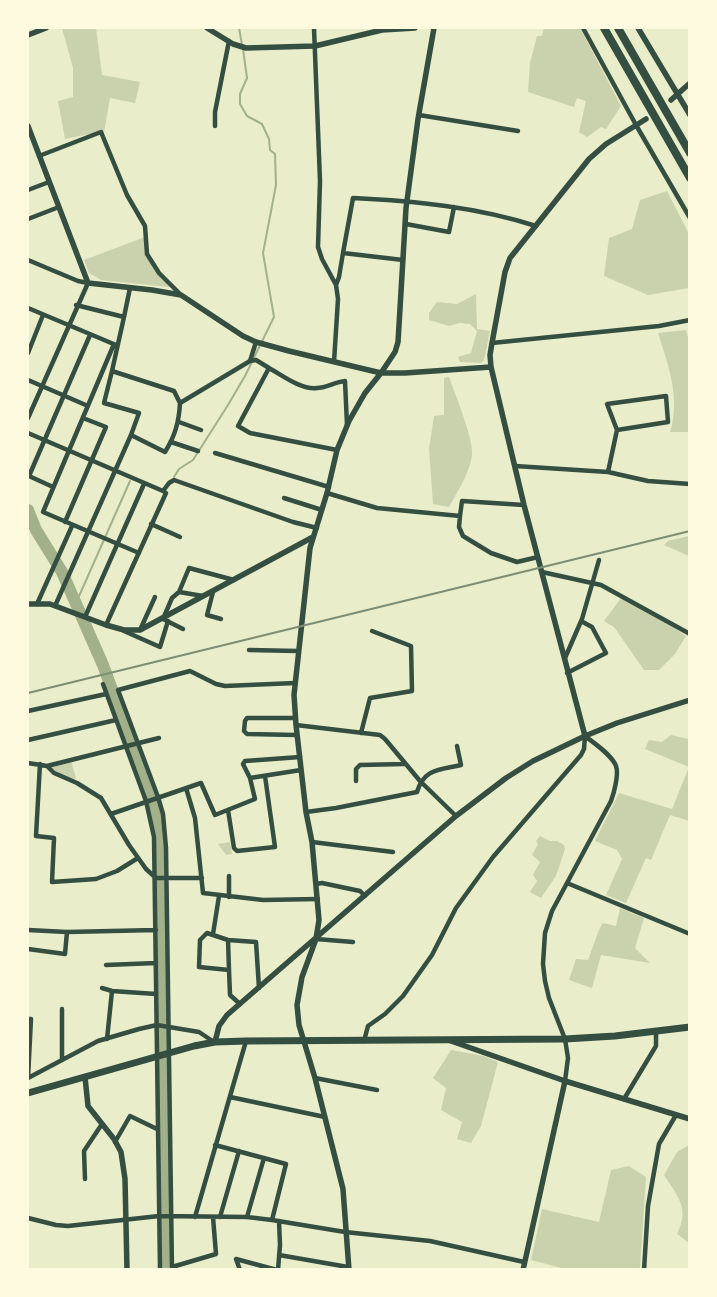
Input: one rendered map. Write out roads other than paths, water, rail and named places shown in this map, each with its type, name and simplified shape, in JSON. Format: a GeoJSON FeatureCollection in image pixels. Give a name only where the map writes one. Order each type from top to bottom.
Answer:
{"type":"FeatureCollection","features":[{"type":"Feature","properties":{"kind":"highway"},"geometry":{"type":"LineString","coordinates":[[604,28],[690,178]]}},
{"type":"Feature","properties":{"kind":"highway"},"geometry":{"type":"LineString","coordinates":[[618,28],[690,154]]}},
{"type":"Feature","properties":{"kind":"main road"},"geometry":{"type":"LineString","coordinates":[[28,1093],[168,1052],[215,1042],[565,1039],[656,1032],[690,1027]]}},
{"type":"Feature","properties":{"kind":"street"},"geometry":{"type":"LineString","coordinates":[[28,35],[46,28]]}},
{"type":"Feature","properties":{"kind":"street"},"geometry":{"type":"LineString","coordinates":[[207,28],[229,41],[246,48],[315,46],[382,30],[415,28]]}},
{"type":"Feature","properties":{"kind":"street"},"geometry":{"type":"LineString","coordinates":[[314,28],[320,181],[318,247],[322,259],[336,285],[338,299],[334,362]]}},
{"type":"Feature","properties":{"kind":"street"},"geometry":{"type":"LineString","coordinates":[[279,1255],[348,1268],[343,1189],[315,1078],[299,1025],[297,1005],[302,977],[316,939],[319,920],[312,842],[306,812],[295,718],[295,683],[310,548],[328,490],[337,450],[359,402],[395,352],[398,342],[408,200],[419,115],[434,28]]}},
{"type":"Feature","properties":{"kind":"street"},"geometry":{"type":"LineString","coordinates":[[583,28],[690,218]]}},
{"type":"Feature","properties":{"kind":"street"},"geometry":{"type":"LineString","coordinates":[[638,28],[690,115]]}},
{"type":"Feature","properties":{"kind":"street"},"geometry":{"type":"LineString","coordinates":[[215,126],[215,112],[229,41]]}},
{"type":"Feature","properties":{"kind":"street"},"geometry":{"type":"LineString","coordinates":[[671,100],[690,83]]}},
{"type":"Feature","properties":{"kind":"street"},"geometry":{"type":"LineString","coordinates":[[419,115],[518,131]]}},
{"type":"Feature","properties":{"kind":"street"},"geometry":{"type":"LineString","coordinates":[[364,1041],[368,1026],[385,1014],[403,996],[432,955],[456,908],[493,857],[581,755],[584,749],[585,736],[524,505],[491,367],[490,355],[506,266],[514,253],[589,159],[606,144],[646,119]]}},
{"type":"Feature","properties":{"kind":"street"},"geometry":{"type":"LineString","coordinates":[[28,126],[88,283],[76,305],[28,418]]}},
{"type":"Feature","properties":{"kind":"street"},"geometry":{"type":"LineString","coordinates":[[39,156],[101,132],[127,195],[146,226],[145,238],[148,254],[159,272],[181,295],[243,336],[256,342],[381,373],[491,367]]}},
{"type":"Feature","properties":{"kind":"street"},"geometry":{"type":"LineString","coordinates":[[28,190],[49,182]]}},
{"type":"Feature","properties":{"kind":"street"},"geometry":{"type":"LineString","coordinates":[[336,285],[353,198],[408,200],[454,207],[504,216],[536,226]]}},
{"type":"Feature","properties":{"kind":"street"},"geometry":{"type":"LineString","coordinates":[[28,219],[59,207]]}},
{"type":"Feature","properties":{"kind":"street"},"geometry":{"type":"LineString","coordinates":[[406,224],[449,232],[454,207]]}},
{"type":"Feature","properties":{"kind":"street"},"geometry":{"type":"LineString","coordinates":[[343,253],[404,260]]}},
{"type":"Feature","properties":{"kind":"street"},"geometry":{"type":"LineString","coordinates":[[28,261],[78,281],[181,295]]}},
{"type":"Feature","properties":{"kind":"street"},"geometry":{"type":"LineString","coordinates":[[55,606],[139,414],[104,403],[130,288]]}},
{"type":"Feature","properties":{"kind":"street"},"geometry":{"type":"LineString","coordinates":[[76,305],[124,318]]}},
{"type":"Feature","properties":{"kind":"street"},"geometry":{"type":"LineString","coordinates":[[28,308],[116,345]]}},
{"type":"Feature","properties":{"kind":"street"},"geometry":{"type":"LineString","coordinates":[[28,353],[43,315]]}},
{"type":"Feature","properties":{"kind":"street"},"geometry":{"type":"LineString","coordinates":[[492,344],[659,326],[690,320]]}},
{"type":"Feature","properties":{"kind":"street"},"geometry":{"type":"LineString","coordinates":[[53,487],[29,476],[90,335]]}},
{"type":"Feature","properties":{"kind":"street"},"geometry":{"type":"LineString","coordinates":[[250,361],[256,342]]}},
{"type":"Feature","properties":{"kind":"street"},"geometry":{"type":"LineString","coordinates":[[116,345],[68,450],[43,512],[139,553]]}},
{"type":"Feature","properties":{"kind":"street"},"geometry":{"type":"LineString","coordinates":[[180,403],[250,361],[256,360],[309,388],[344,382],[347,426]]}},
{"type":"Feature","properties":{"kind":"street"},"geometry":{"type":"LineString","coordinates":[[269,368],[238,426],[250,433],[337,450]]}},
{"type":"Feature","properties":{"kind":"street"},"geometry":{"type":"LineString","coordinates":[[112,371],[174,391],[180,403],[179,422],[165,452],[131,436]]}},
{"type":"Feature","properties":{"kind":"street"},"geometry":{"type":"LineString","coordinates":[[28,380],[88,406]]}},
{"type":"Feature","properties":{"kind":"street"},"geometry":{"type":"LineString","coordinates":[[608,472],[617,430],[608,404],[666,396],[668,422],[617,430]]}},
{"type":"Feature","properties":{"kind":"street"},"geometry":{"type":"LineString","coordinates":[[64,522],[106,428],[83,418]]}},
{"type":"Feature","properties":{"kind":"street"},"geometry":{"type":"LineString","coordinates":[[179,422],[201,430]]}},
{"type":"Feature","properties":{"kind":"street"},"geometry":{"type":"LineString","coordinates":[[28,433],[166,493],[106,625]]}},
{"type":"Feature","properties":{"kind":"street"},"geometry":{"type":"LineString","coordinates":[[171,442],[198,451]]}},
{"type":"Feature","properties":{"kind":"street"},"geometry":{"type":"LineString","coordinates":[[215,453],[377,508],[460,516]]}},
{"type":"Feature","properties":{"kind":"street"},"geometry":{"type":"LineString","coordinates":[[515,466],[608,472],[648,481],[690,484]]}},
{"type":"Feature","properties":{"kind":"street"},"geometry":{"type":"LineString","coordinates":[[163,491],[174,480],[292,522],[316,528]]}},
{"type":"Feature","properties":{"kind":"street"},"geometry":{"type":"LineString","coordinates":[[85,617],[144,484]]}},
{"type":"Feature","properties":{"kind":"street"},"geometry":{"type":"LineString","coordinates":[[284,498],[322,510]]}},
{"type":"Feature","properties":{"kind":"street"},"geometry":{"type":"LineString","coordinates":[[524,505],[462,501],[459,527],[463,536],[491,553],[517,562],[538,557]]}},
{"type":"Feature","properties":{"kind":"street"},"geometry":{"type":"LineString","coordinates":[[151,524],[180,537]]}},
{"type":"Feature","properties":{"kind":"street"},"geometry":{"type":"LineString","coordinates":[[37,604],[72,526]]}},
{"type":"Feature","properties":{"kind":"street"},"geometry":{"type":"LineString","coordinates":[[115,628],[140,630],[165,620],[204,596],[313,537]]}},
{"type":"Feature","properties":{"kind":"street"},"geometry":{"type":"LineString","coordinates":[[564,659],[581,621],[599,560]]}},
{"type":"Feature","properties":{"kind":"street"},"geometry":{"type":"LineString","coordinates":[[28,604],[55,606],[160,647],[165,620],[172,598],[179,592],[189,568],[234,580]]}},
{"type":"Feature","properties":{"kind":"street"},"geometry":{"type":"LineString","coordinates":[[542,572],[601,585],[690,634]]}},
{"type":"Feature","properties":{"kind":"street"},"geometry":{"type":"LineString","coordinates":[[179,592],[204,596]]}},
{"type":"Feature","properties":{"kind":"street"},"geometry":{"type":"LineString","coordinates":[[212,592],[207,615],[221,619]]}},
{"type":"Feature","properties":{"kind":"street"},"geometry":{"type":"LineString","coordinates":[[140,630],[155,597]]}},
{"type":"Feature","properties":{"kind":"street"},"geometry":{"type":"LineString","coordinates":[[165,620],[183,629]]}},
{"type":"Feature","properties":{"kind":"street"},"geometry":{"type":"LineString","coordinates":[[568,674],[606,653],[592,627],[581,621]]}},
{"type":"Feature","properties":{"kind":"street"},"geometry":{"type":"LineString","coordinates":[[362,733],[370,698],[412,691],[411,646],[372,631]]}},
{"type":"Feature","properties":{"kind":"street"},"geometry":{"type":"LineString","coordinates":[[249,650],[298,651]]}},
{"type":"Feature","properties":{"kind":"street"},"geometry":{"type":"LineString","coordinates":[[213,1217],[216,1254],[172,1268],[167,878],[163,814],[118,690],[190,671],[216,684],[226,686],[295,683]]}},
{"type":"Feature","properties":{"kind":"street"},"geometry":{"type":"LineString","coordinates":[[103,684],[146,802],[154,838],[160,1270]]}},
{"type":"Feature","properties":{"kind":"street"},"geometry":{"type":"LineString","coordinates":[[28,711],[106,694]]}},
{"type":"Feature","properties":{"kind":"street"},"geometry":{"type":"LineString","coordinates":[[28,1018],[30,1019],[28,1078],[98,1041],[157,1025],[199,1032],[215,1042],[217,1032],[223,1020],[240,1004],[478,798],[533,762],[585,736],[626,720],[690,700]]}},
{"type":"Feature","properties":{"kind":"street"},"geometry":{"type":"LineString","coordinates":[[295,718],[247,718],[244,731],[247,734],[297,735]]}},
{"type":"Feature","properties":{"kind":"street"},"geometry":{"type":"LineString","coordinates":[[28,740],[116,720]]}},
{"type":"Feature","properties":{"kind":"street"},"geometry":{"type":"LineString","coordinates":[[296,725],[380,735],[404,764],[456,816]]}},
{"type":"Feature","properties":{"kind":"street"},"geometry":{"type":"LineString","coordinates":[[522,1270],[565,1081],[568,1058],[565,1039],[549,998],[543,964],[545,933],[552,911],[611,801],[616,787],[616,766],[606,754],[585,736]]}},
{"type":"Feature","properties":{"kind":"street"},"geometry":{"type":"LineString","coordinates":[[28,763],[48,766],[159,738]]}},
{"type":"Feature","properties":{"kind":"street"},"geometry":{"type":"LineString","coordinates":[[306,812],[417,792],[420,781],[429,772],[461,765],[457,746]]}},
{"type":"Feature","properties":{"kind":"street"},"geometry":{"type":"LineString","coordinates":[[111,814],[201,783],[215,815],[255,799],[250,778],[243,764],[245,761],[300,757]]}},
{"type":"Feature","properties":{"kind":"street"},"geometry":{"type":"LineString","coordinates":[[40,764],[36,836],[54,838],[52,882],[96,878],[117,871],[138,858]]}},
{"type":"Feature","properties":{"kind":"street"},"geometry":{"type":"LineString","coordinates":[[356,781],[356,768],[360,765],[404,764]]}},
{"type":"Feature","properties":{"kind":"street"},"geometry":{"type":"LineString","coordinates":[[48,766],[54,773],[78,783],[102,798],[138,858],[156,878],[202,878]]}},
{"type":"Feature","properties":{"kind":"street"},"geometry":{"type":"LineString","coordinates":[[250,778],[301,770]]}},
{"type":"Feature","properties":{"kind":"street"},"geometry":{"type":"LineString","coordinates":[[228,810],[234,848],[237,851],[275,847],[265,776]]}},
{"type":"Feature","properties":{"kind":"street"},"geometry":{"type":"LineString","coordinates":[[186,788],[196,818],[203,893],[263,900],[318,899]]}},
{"type":"Feature","properties":{"kind":"street"},"geometry":{"type":"LineString","coordinates":[[312,842],[393,852]]}},
{"type":"Feature","properties":{"kind":"street"},"geometry":{"type":"LineString","coordinates":[[229,876],[229,897]]}},
{"type":"Feature","properties":{"kind":"street"},"geometry":{"type":"LineString","coordinates":[[316,884],[322,883],[360,891],[365,896]]}},
{"type":"Feature","properties":{"kind":"street"},"geometry":{"type":"LineString","coordinates":[[567,883],[690,934]]}},
{"type":"Feature","properties":{"kind":"street"},"geometry":{"type":"LineString","coordinates":[[213,934],[219,896]]}},
{"type":"Feature","properties":{"kind":"street"},"geometry":{"type":"LineString","coordinates":[[28,930],[67,932],[156,930]]}},
{"type":"Feature","properties":{"kind":"street"},"geometry":{"type":"LineString","coordinates":[[28,949],[65,954],[67,932]]}},
{"type":"Feature","properties":{"kind":"street"},"geometry":{"type":"LineString","coordinates":[[229,970],[199,967],[200,940],[207,933],[228,940],[256,942],[259,988]]}},
{"type":"Feature","properties":{"kind":"street"},"geometry":{"type":"LineString","coordinates":[[316,939],[353,942]]}},
{"type":"Feature","properties":{"kind":"street"},"geometry":{"type":"LineString","coordinates":[[228,940],[230,995],[240,1004]]}},
{"type":"Feature","properties":{"kind":"street"},"geometry":{"type":"LineString","coordinates":[[106,965],[156,963]]}},
{"type":"Feature","properties":{"kind":"street"},"geometry":{"type":"LineString","coordinates":[[102,988],[112,991],[156,994]]}},
{"type":"Feature","properties":{"kind":"street"},"geometry":{"type":"LineString","coordinates":[[107,1039],[112,991]]}},
{"type":"Feature","properties":{"kind":"street"},"geometry":{"type":"LineString","coordinates":[[62,1009],[62,1060]]}},
{"type":"Feature","properties":{"kind":"street"},"geometry":{"type":"LineString","coordinates":[[624,1099],[656,1046],[656,1032]]}},
{"type":"Feature","properties":{"kind":"street"},"geometry":{"type":"LineString","coordinates":[[449,1040],[565,1081],[690,1118]]}},
{"type":"Feature","properties":{"kind":"street"},"geometry":{"type":"LineString","coordinates":[[195,1217],[246,1041]]}},
{"type":"Feature","properties":{"kind":"street"},"geometry":{"type":"LineString","coordinates":[[85,1077],[88,1106],[116,1142],[121,1152],[125,1179],[127,1270]]}},
{"type":"Feature","properties":{"kind":"street"},"geometry":{"type":"LineString","coordinates":[[315,1078],[377,1090]]}},
{"type":"Feature","properties":{"kind":"street"},"geometry":{"type":"LineString","coordinates":[[230,1097],[325,1117]]}},
{"type":"Feature","properties":{"kind":"street"},"geometry":{"type":"LineString","coordinates":[[644,1270],[648,1206],[659,1144],[676,1115]]}},
{"type":"Feature","properties":{"kind":"street"},"geometry":{"type":"LineString","coordinates":[[116,1142],[130,1116],[157,1129]]}},
{"type":"Feature","properties":{"kind":"street"},"geometry":{"type":"LineString","coordinates":[[85,1178],[84,1151],[102,1124]]}},
{"type":"Feature","properties":{"kind":"street"},"geometry":{"type":"LineString","coordinates":[[215,1145],[286,1164],[272,1220]]}},
{"type":"Feature","properties":{"kind":"street"},"geometry":{"type":"LineString","coordinates":[[220,1217],[239,1151]]}},
{"type":"Feature","properties":{"kind":"street"},"geometry":{"type":"LineString","coordinates":[[247,1217],[264,1158]]}},
{"type":"Feature","properties":{"kind":"street"},"geometry":{"type":"LineString","coordinates":[[28,1218],[62,1226],[159,1216],[247,1217],[345,1232],[430,1241],[524,1262]]}},
{"type":"Feature","properties":{"kind":"street"},"geometry":{"type":"LineString","coordinates":[[240,1270],[236,1259],[277,1270],[279,1221]]}},
{"type":"Feature","properties":{"kind":"waterway"},"geometry":{"type":"LineString","coordinates":[[239,28],[242,45]]}},
{"type":"Feature","properties":{"kind":"waterway"},"geometry":{"type":"LineString","coordinates":[[174,477],[179,469],[193,460],[228,405],[245,376],[274,317],[263,253],[276,185],[275,154],[270,150],[269,139],[262,124],[247,116],[240,104],[240,94],[247,78],[243,49]]}},
{"type":"Feature","properties":{"kind":"waterway"},"geometry":{"type":"LineString","coordinates":[[76,603],[130,481]]}},
{"type":"Feature","properties":{"kind":"waterway"},"geometry":{"type":"LineString","coordinates":[[28,510],[36,530],[62,572],[103,665],[154,803],[160,842],[166,1270]]}},
{"type":"Feature","properties":{"kind":"railway"},"geometry":{"type":"LineString","coordinates":[[28,693],[690,531]]}}]}
